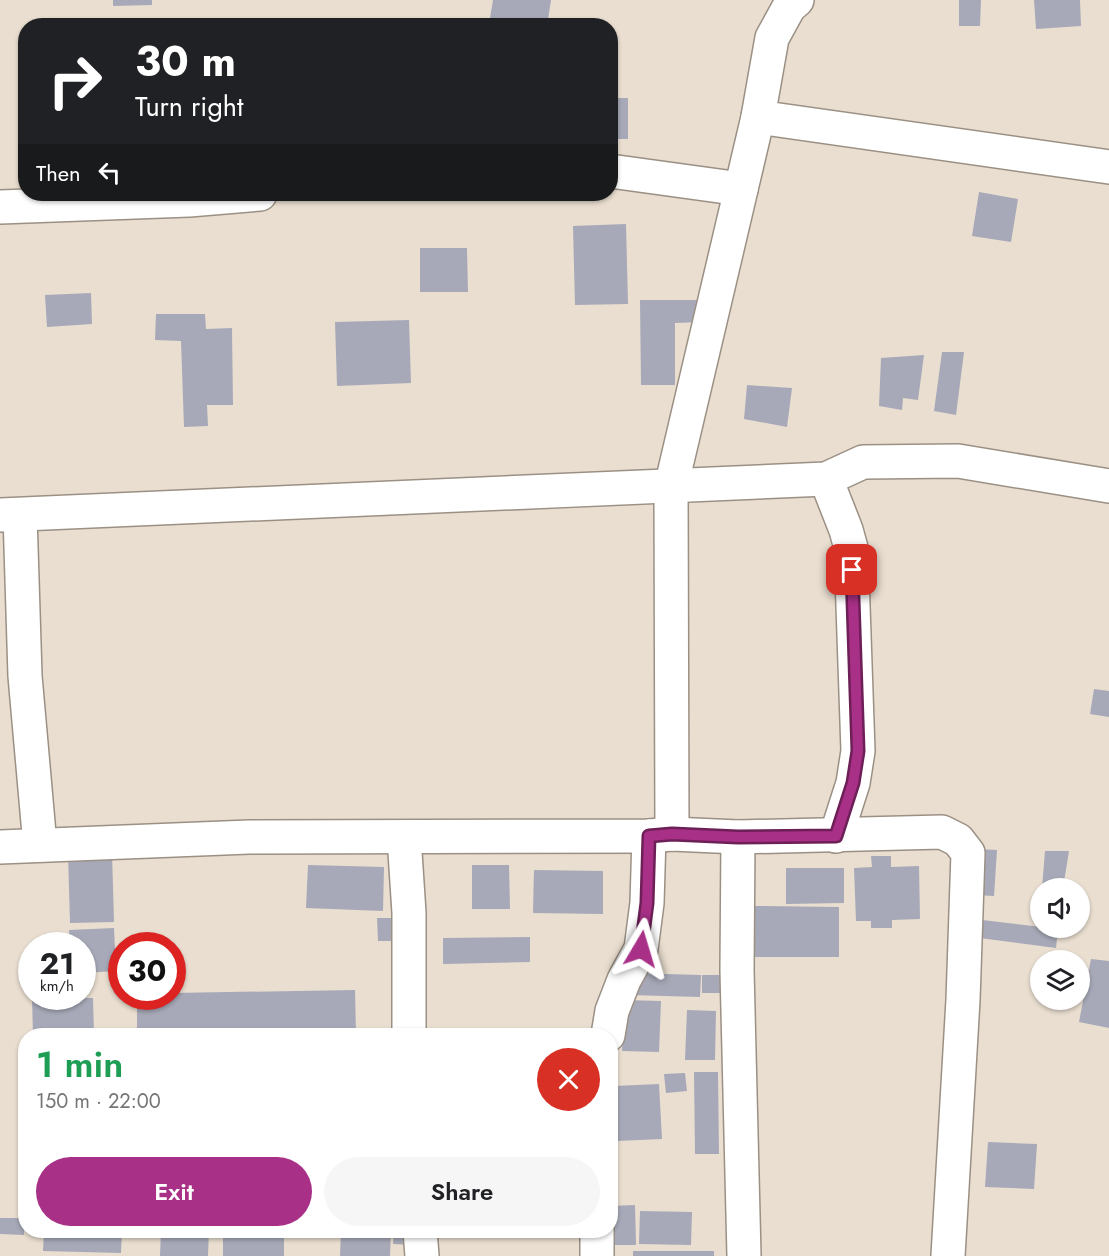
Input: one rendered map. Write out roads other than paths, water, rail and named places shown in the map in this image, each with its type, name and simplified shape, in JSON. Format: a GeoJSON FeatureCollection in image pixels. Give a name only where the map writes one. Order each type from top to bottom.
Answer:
{"type":"FeatureCollection","features":[{"type":"Feature","properties":{"kind":"street"},"geometry":{"type":"LineString","coordinates":[[609,1028],[612,1011],[624,980],[641,949],[647,903],[661,835],[671,487],[758,117],[772,38],[791,2]]}},
{"type":"Feature","properties":{"kind":"street"},"geometry":{"type":"LineString","coordinates":[[758,117],[1109,167]]}},
{"type":"Feature","properties":{"kind":"street"},"geometry":{"type":"LineString","coordinates":[[618,172],[741,189]]}},
{"type":"Feature","properties":{"kind":"street"},"geometry":{"type":"LineString","coordinates":[[0,207],[162,201]]}},
{"type":"Feature","properties":{"kind":"street"},"geometry":{"type":"LineString","coordinates":[[40,844],[10,515],[826,479],[863,462],[958,461],[1109,486]]}},
{"type":"Feature","properties":{"kind":"street"},"geometry":{"type":"LineString","coordinates":[[826,479],[851,548],[858,751],[853,783],[836,836]]}},
{"type":"Feature","properties":{"kind":"street"},"geometry":{"type":"LineString","coordinates":[[0,847],[249,837],[661,835],[738,837],[942,832],[958,840],[968,853],[963,1000],[948,1256]]}},
{"type":"Feature","properties":{"kind":"street"},"geometry":{"type":"LineString","coordinates":[[404,837],[409,913],[407,977],[409,1028]]}},
{"type":"Feature","properties":{"kind":"street"},"geometry":{"type":"LineString","coordinates":[[738,837],[738,1026],[744,1256]]}},
{"type":"Feature","properties":{"kind":"street"},"geometry":{"type":"LineString","coordinates":[[421,1238],[422,1256]]}},
{"type":"Feature","properties":{"kind":"street"},"geometry":{"type":"LineString","coordinates":[[597,1238],[597,1256]]}}]}
